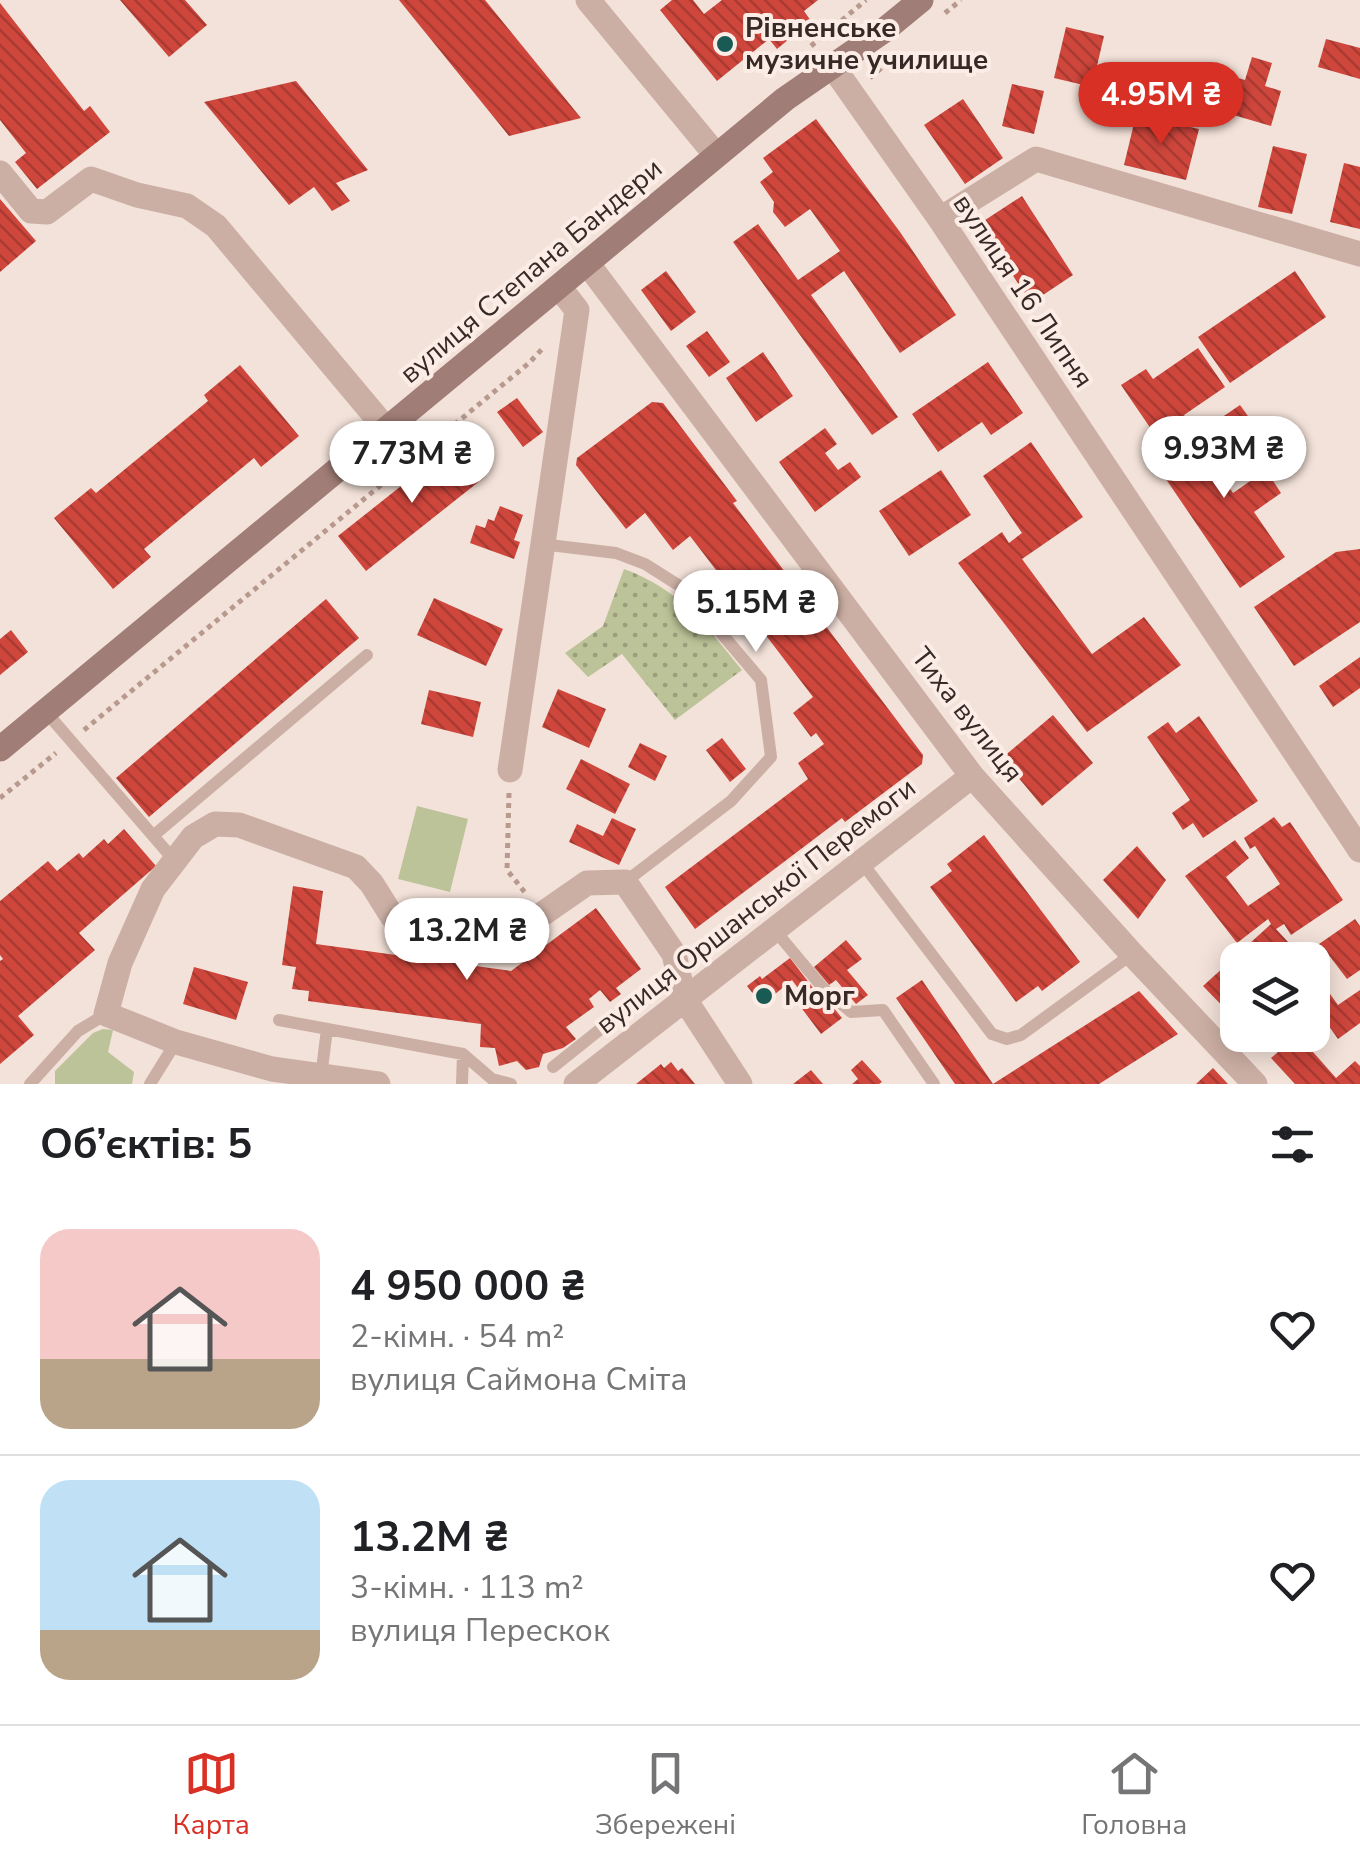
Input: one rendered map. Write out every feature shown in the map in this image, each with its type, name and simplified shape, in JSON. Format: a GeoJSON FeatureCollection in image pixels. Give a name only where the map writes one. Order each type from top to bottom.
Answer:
{"type":"FeatureCollection","features":[{"type":"Feature","properties":{"kind":"main road","name":"вулиця Степана Бандери"},"geometry":{"type":"LineString","coordinates":[[0,749],[784,99],[921,0]]}},
{"type":"Feature","properties":{"kind":"street"},"geometry":{"type":"LineString","coordinates":[[588,0],[716,156]]}},
{"type":"Feature","properties":{"kind":"street","name":"вулиця 16 Липня"},"geometry":{"type":"LineString","coordinates":[[833,67],[940,220],[1360,850]]}},
{"type":"Feature","properties":{"kind":"street"},"geometry":{"type":"LineString","coordinates":[[940,220],[1036,159],[1360,254]]}},
{"type":"Feature","properties":{"kind":"street"},"geometry":{"type":"LineString","coordinates":[[0,173],[31,211],[47,212],[91,179],[187,206],[216,226],[387,430]]}},
{"type":"Feature","properties":{"kind":"street","name":"Тиха вулиця"},"geometry":{"type":"LineString","coordinates":[[587,264],[972,776],[1255,1084]]}},
{"type":"Feature","properties":{"kind":"street"},"geometry":{"type":"LineString","coordinates":[[510,770],[577,310],[559,287]]}},
{"type":"Feature","properties":{"kind":"street","name":"вулиця Оршанської Перемоги"},"geometry":{"type":"LineString","coordinates":[[576,1084],[972,776]]}},
{"type":"Feature","properties":{"kind":"street"},"geometry":{"type":"LineString","coordinates":[[378,1084],[308,1079],[176,1042],[106,1014],[120,963],[146,904],[193,837],[216,824],[240,825],[356,867],[392,916],[408,925],[496,936],[525,926],[587,882],[625,882],[674,954],[684,998],[740,1084]]}},
{"type":"Feature","properties":{"kind":"lane"},"geometry":{"type":"LineString","coordinates":[[541,544],[616,552],[670,580],[703,609],[760,680],[771,757],[731,801],[625,882]]}},
{"type":"Feature","properties":{"kind":"lane"},"geometry":{"type":"LineString","coordinates":[[153,836],[366,655]]}},
{"type":"Feature","properties":{"kind":"lane"},"geometry":{"type":"LineString","coordinates":[[46,712],[174,860]]}},
{"type":"Feature","properties":{"kind":"lane"},"geometry":{"type":"LineString","coordinates":[[860,860],[992,1034],[1007,1039],[1021,1035],[1132,954]]}},
{"type":"Feature","properties":{"kind":"lane"},"geometry":{"type":"LineString","coordinates":[[774,928],[823,988],[851,1012],[883,1010],[934,1084]]}},
{"type":"Feature","properties":{"kind":"lane"},"geometry":{"type":"LineString","coordinates":[[554,1067],[677,968]]}},
{"type":"Feature","properties":{"kind":"lane"},"geometry":{"type":"LineString","coordinates":[[30,1084],[78,1030],[106,1014]]}},
{"type":"Feature","properties":{"kind":"lane"},"geometry":{"type":"LineString","coordinates":[[279,1020],[462,1054],[492,1080],[511,1084]]}},
{"type":"Feature","properties":{"kind":"lane"},"geometry":{"type":"LineString","coordinates":[[308,1079],[326,1029]]}},
{"type":"Feature","properties":{"kind":"lane"},"geometry":{"type":"LineString","coordinates":[[150,1084],[176,1042]]}},
{"type":"Feature","properties":{"kind":"lane"},"geometry":{"type":"LineString","coordinates":[[462,1054],[462,1084]]}},
{"type":"Feature","properties":{"kind":"path"},"geometry":{"type":"LineString","coordinates":[[930,24],[961,0]]}},
{"type":"Feature","properties":{"kind":"path"},"geometry":{"type":"LineString","coordinates":[[850,91],[888,62]]}},
{"type":"Feature","properties":{"kind":"path"},"geometry":{"type":"LineString","coordinates":[[0,798],[529,363],[577,310]]}},
{"type":"Feature","properties":{"kind":"path"},"geometry":{"type":"LineString","coordinates":[[510,770],[508,870],[541,914]]}},
{"type":"Feature","properties":{"kind":"green space"},"geometry":{"type":"Polygon","coordinates":[[[624,569],[677,598],[742,670],[675,720],[622,654],[588,677],[565,653],[603,626],[624,569]]]}},
{"type":"Feature","properties":{"kind":"green space"},"geometry":{"type":"Polygon","coordinates":[[[417,806],[468,819],[450,892],[398,879],[417,806]]]}},
{"type":"Feature","properties":{"kind":"green space"},"geometry":{"type":"Polygon","coordinates":[[[113,1030],[108,1052],[134,1072],[132,1084],[55,1084],[55,1071],[93,1033],[113,1030]]]}},
{"type":"Feature","properties":{"kind":"building"},"geometry":{"type":"Polygon","coordinates":[[[120,0],[185,0],[207,25],[169,57],[120,0]]]}},
{"type":"Feature","properties":{"kind":"building"},"geometry":{"type":"Polygon","coordinates":[[[399,0],[485,0],[581,118],[509,136],[399,0]]]}},
{"type":"Feature","properties":{"kind":"building","name":"Рівненське музичне училище"},"geometry":{"type":"Polygon","coordinates":[[[672,0],[693,0],[704,14],[722,0],[818,0],[804,11],[811,21],[777,49],[769,39],[717,81],[660,10],[672,0]]]}},
{"type":"Feature","properties":{"kind":"building"},"geometry":{"type":"Polygon","coordinates":[[[0,3],[84,111],[90,106],[110,132],[37,189],[15,162],[26,153],[0,120],[0,3]]]}},
{"type":"Feature","properties":{"kind":"building"},"geometry":{"type":"Polygon","coordinates":[[[1066,27],[1104,36],[1092,87],[1054,78],[1066,27]]]}},
{"type":"Feature","properties":{"kind":"building"},"geometry":{"type":"Polygon","coordinates":[[[1326,39],[1360,48],[1360,79],[1318,67],[1326,39]]]}},
{"type":"Feature","properties":{"kind":"building"},"geometry":{"type":"Polygon","coordinates":[[[1252,57],[1272,63],[1265,86],[1281,91],[1271,126],[1213,109],[1224,74],[1245,80],[1252,57]]]}},
{"type":"Feature","properties":{"kind":"building"},"geometry":{"type":"Polygon","coordinates":[[[296,81],[368,170],[336,183],[350,201],[332,211],[314,187],[289,205],[204,102],[296,81]]]}},
{"type":"Feature","properties":{"kind":"building"},"geometry":{"type":"Polygon","coordinates":[[[1012,84],[1044,91],[1034,134],[1002,126],[1012,84]]]}},
{"type":"Feature","properties":{"kind":"building"},"geometry":{"type":"Polygon","coordinates":[[[963,99],[1003,158],[965,184],[924,125],[963,99]]]}},
{"type":"Feature","properties":{"kind":"building"},"geometry":{"type":"Polygon","coordinates":[[[1136,115],[1199,129],[1186,180],[1124,165],[1136,115]]]}},
{"type":"Feature","properties":{"kind":"building"},"geometry":{"type":"Polygon","coordinates":[[[816,119],[956,315],[900,353],[844,271],[811,295],[898,417],[872,435],[733,242],[758,224],[798,280],[840,251],[810,209],[785,227],[773,212],[774,202],[760,182],[773,172],[763,158],[816,119]]]}},
{"type":"Feature","properties":{"kind":"building"},"geometry":{"type":"Polygon","coordinates":[[[1273,146],[1307,154],[1292,214],[1258,207],[1273,146]]]}},
{"type":"Feature","properties":{"kind":"building"},"geometry":{"type":"Polygon","coordinates":[[[1344,163],[1360,167],[1360,229],[1330,222],[1344,163]]]}},
{"type":"Feature","properties":{"kind":"building"},"geometry":{"type":"Polygon","coordinates":[[[1022,196],[1073,275],[1031,303],[979,224],[1022,196]]]}},
{"type":"Feature","properties":{"kind":"building"},"geometry":{"type":"Polygon","coordinates":[[[0,199],[36,241],[0,272],[0,199]]]}},
{"type":"Feature","properties":{"kind":"building"},"geometry":{"type":"Polygon","coordinates":[[[666,271],[696,312],[671,331],[641,290],[666,271]]]}},
{"type":"Feature","properties":{"kind":"building"},"geometry":{"type":"Polygon","coordinates":[[[1295,271],[1326,317],[1230,383],[1198,337],[1295,271]]]}},
{"type":"Feature","properties":{"kind":"building"},"geometry":{"type":"Polygon","coordinates":[[[707,331],[730,362],[709,377],[686,346],[707,331]]]}},
{"type":"Feature","properties":{"kind":"building"},"geometry":{"type":"Polygon","coordinates":[[[1198,348],[1225,387],[1184,415],[1192,428],[1164,448],[1121,385],[1146,369],[1153,379],[1198,348]]]}},
{"type":"Feature","properties":{"kind":"building"},"geometry":{"type":"Polygon","coordinates":[[[763,352],[793,396],[756,422],[726,378],[763,352]]]}},
{"type":"Feature","properties":{"kind":"building"},"geometry":{"type":"Polygon","coordinates":[[[988,362],[1023,413],[991,435],[982,422],[938,452],[912,414],[988,362]]]}},
{"type":"Feature","properties":{"kind":"building"},"geometry":{"type":"Polygon","coordinates":[[[240,365],[299,436],[261,467],[254,458],[144,549],[151,557],[113,589],[54,518],[91,488],[96,493],[208,401],[204,395],[240,365]]]}},
{"type":"Feature","properties":{"kind":"building"},"geometry":{"type":"Polygon","coordinates":[[[517,398],[543,432],[523,447],[497,412],[517,398]]]}},
{"type":"Feature","properties":{"kind":"building"},"geometry":{"type":"Polygon","coordinates":[[[652,402],[663,403],[737,501],[733,503],[923,755],[922,764],[845,822],[842,818],[695,929],[665,887],[808,779],[798,763],[824,744],[816,733],[811,737],[793,713],[813,697],[690,536],[673,550],[645,513],[626,529],[576,465],[577,458],[652,402]]]}},
{"type":"Feature","properties":{"kind":"building"},"geometry":{"type":"Polygon","coordinates":[[[1240,405],[1253,423],[1206,455],[1233,493],[1266,470],[1281,493],[1254,512],[1285,557],[1240,588],[1155,463],[1240,405]]]}},
{"type":"Feature","properties":{"kind":"building"},"geometry":{"type":"Polygon","coordinates":[[[825,428],[837,444],[825,453],[838,470],[850,462],[861,477],[815,512],[779,462],[825,428]]]}},
{"type":"Feature","properties":{"kind":"building"},"geometry":{"type":"Polygon","coordinates":[[[458,441],[486,476],[366,571],[338,536],[458,441]]]}},
{"type":"Feature","properties":{"kind":"building"},"geometry":{"type":"Polygon","coordinates":[[[1031,442],[1083,517],[1022,559],[1092,654],[1144,617],[1181,665],[1087,732],[958,563],[1002,532],[1009,543],[1022,533],[983,476],[1031,442]]]}},
{"type":"Feature","properties":{"kind":"building"},"geometry":{"type":"Polygon","coordinates":[[[941,470],[971,515],[909,556],[879,511],[941,470]]]}},
{"type":"Feature","properties":{"kind":"building"},"geometry":{"type":"Polygon","coordinates":[[[500,506],[523,515],[514,540],[520,542],[514,559],[470,543],[476,525],[485,528],[488,519],[494,521],[500,506]]]}},
{"type":"Feature","properties":{"kind":"building"},"geometry":{"type":"Polygon","coordinates":[[[1360,549],[1360,622],[1294,666],[1254,607],[1336,552],[1360,549]]]}},
{"type":"Feature","properties":{"kind":"building"},"geometry":{"type":"Polygon","coordinates":[[[434,598],[503,629],[486,666],[417,635],[434,598]]]}},
{"type":"Feature","properties":{"kind":"building"},"geometry":{"type":"Polygon","coordinates":[[[326,599],[359,638],[149,817],[116,778],[326,599]]]}},
{"type":"Feature","properties":{"kind":"building"},"geometry":{"type":"Polygon","coordinates":[[[11,630],[28,652],[0,675],[0,639],[11,630]]]}},
{"type":"Feature","properties":{"kind":"building"},"geometry":{"type":"Polygon","coordinates":[[[1360,657],[1360,688],[1333,707],[1319,686],[1360,657]]]}},
{"type":"Feature","properties":{"kind":"building"},"geometry":{"type":"Polygon","coordinates":[[[558,689],[606,709],[589,748],[542,727],[558,689]]]}},
{"type":"Feature","properties":{"kind":"building"},"geometry":{"type":"Polygon","coordinates":[[[429,690],[481,702],[473,737],[421,724],[429,690]]]}},
{"type":"Feature","properties":{"kind":"building"},"geometry":{"type":"Polygon","coordinates":[[[1053,715],[1093,763],[1042,806],[1002,758],[1053,715]]]}},
{"type":"Feature","properties":{"kind":"building"},"geometry":{"type":"Polygon","coordinates":[[[1199,716],[1258,801],[1203,838],[1193,823],[1183,830],[1172,813],[1190,800],[1147,737],[1168,722],[1176,733],[1199,716]]]}},
{"type":"Feature","properties":{"kind":"building"},"geometry":{"type":"Polygon","coordinates":[[[722,738],[746,769],[730,782],[706,750],[722,738]]]}},
{"type":"Feature","properties":{"kind":"building"},"geometry":{"type":"Polygon","coordinates":[[[640,743],[667,756],[655,781],[628,767],[640,743]]]}},
{"type":"Feature","properties":{"kind":"building"},"geometry":{"type":"Polygon","coordinates":[[[581,759],[630,784],[615,814],[566,789],[581,759]]]}},
{"type":"Feature","properties":{"kind":"building"},"geometry":{"type":"Polygon","coordinates":[[[1274,817],[1282,827],[1290,822],[1343,900],[1291,935],[1284,924],[1276,929],[1288,942],[1251,942],[1271,924],[1268,919],[1236,942],[1185,876],[1235,840],[1249,858],[1226,877],[1248,906],[1280,884],[1255,846],[1250,849],[1244,838],[1274,817]]]}},
{"type":"Feature","properties":{"kind":"building"},"geometry":{"type":"Polygon","coordinates":[[[612,818],[636,829],[619,865],[569,842],[577,824],[603,836],[612,818]]]}},
{"type":"Feature","properties":{"kind":"building"},"geometry":{"type":"Polygon","coordinates":[[[124,829],[156,866],[79,933],[95,950],[18,1016],[34,1035],[0,1064],[0,901],[48,861],[57,871],[79,853],[83,858],[104,839],[108,844],[124,829]]]}},
{"type":"Feature","properties":{"kind":"building"},"geometry":{"type":"Polygon","coordinates":[[[984,835],[1080,962],[1042,991],[1038,986],[1016,1002],[930,887],[952,871],[947,864],[984,835]]]}},
{"type":"Feature","properties":{"kind":"building"},"geometry":{"type":"Polygon","coordinates":[[[1137,846],[1166,880],[1138,919],[1103,880],[1137,846]]]}},
{"type":"Feature","properties":{"kind":"building"},"geometry":{"type":"Polygon","coordinates":[[[293,886],[323,891],[316,944],[511,971],[596,908],[641,969],[616,988],[621,994],[610,1002],[600,990],[589,999],[594,1007],[566,1027],[576,1039],[543,1054],[539,1067],[526,1070],[517,1061],[499,1066],[495,1048],[480,1047],[481,1024],[308,1001],[309,991],[292,989],[296,967],[282,965],[293,886]]]}},
{"type":"Feature","properties":{"kind":"building"},"geometry":{"type":"Polygon","coordinates":[[[1355,919],[1360,926],[1360,970],[1347,979],[1330,957],[1330,942],[1322,942],[1355,919]]]}},
{"type":"Feature","properties":{"kind":"building"},"geometry":{"type":"Polygon","coordinates":[[[846,940],[862,959],[847,970],[868,995],[856,1004],[836,980],[829,985],[814,967],[846,940]]]}},
{"type":"Feature","properties":{"kind":"building","name":"Морг"},"geometry":{"type":"Polygon","coordinates":[[[790,958],[842,1018],[821,1034],[800,1006],[807,1000],[792,980],[762,1005],[747,986],[790,958]]]}},
{"type":"Feature","properties":{"kind":"building"},"geometry":{"type":"Polygon","coordinates":[[[194,967],[248,982],[236,1020],[183,1004],[194,967]]]}},
{"type":"Feature","properties":{"kind":"building"},"geometry":{"type":"Polygon","coordinates":[[[1220,970],[1220,1003],[1203,986],[1220,970]]]}},
{"type":"Feature","properties":{"kind":"building"},"geometry":{"type":"Polygon","coordinates":[[[922,980],[993,1084],[955,1084],[896,998],[922,980]]]}},
{"type":"Feature","properties":{"kind":"building"},"geometry":{"type":"Polygon","coordinates":[[[1360,990],[1360,1023],[1338,1039],[1330,1028],[1330,994],[1338,1005],[1360,990]]]}},
{"type":"Feature","properties":{"kind":"building"},"geometry":{"type":"Polygon","coordinates":[[[1139,991],[1178,1034],[1099,1084],[993,1084],[1139,991]]]}},
{"type":"Feature","properties":{"kind":"building"},"geometry":{"type":"Polygon","coordinates":[[[1278,1052],[1313,1052],[1336,1078],[1355,1061],[1360,1066],[1360,1084],[1295,1084],[1271,1058],[1278,1052]]]}},
{"type":"Feature","properties":{"kind":"building"},"geometry":{"type":"Polygon","coordinates":[[[862,1060],[882,1082],[852,1084],[858,1079],[851,1070],[862,1060]]]}},
{"type":"Feature","properties":{"kind":"building"},"geometry":{"type":"Polygon","coordinates":[[[671,1062],[678,1071],[682,1068],[695,1084],[636,1084],[661,1064],[664,1068],[671,1062]]]}},
{"type":"Feature","properties":{"kind":"building"},"geometry":{"type":"Polygon","coordinates":[[[1213,1068],[1228,1084],[1196,1084],[1213,1068]]]}},
{"type":"Feature","properties":{"kind":"building"},"geometry":{"type":"Polygon","coordinates":[[[811,1070],[823,1084],[793,1084],[811,1070]]]}},
{"type":"Feature","properties":{"kind":"place","name":"Рівненське музичне училище"},"geometry":{"type":"Point","coordinates":[725,44]}},
{"type":"Feature","properties":{"kind":"place","name":"Морг"},"geometry":{"type":"Point","coordinates":[764,996]}}]}
